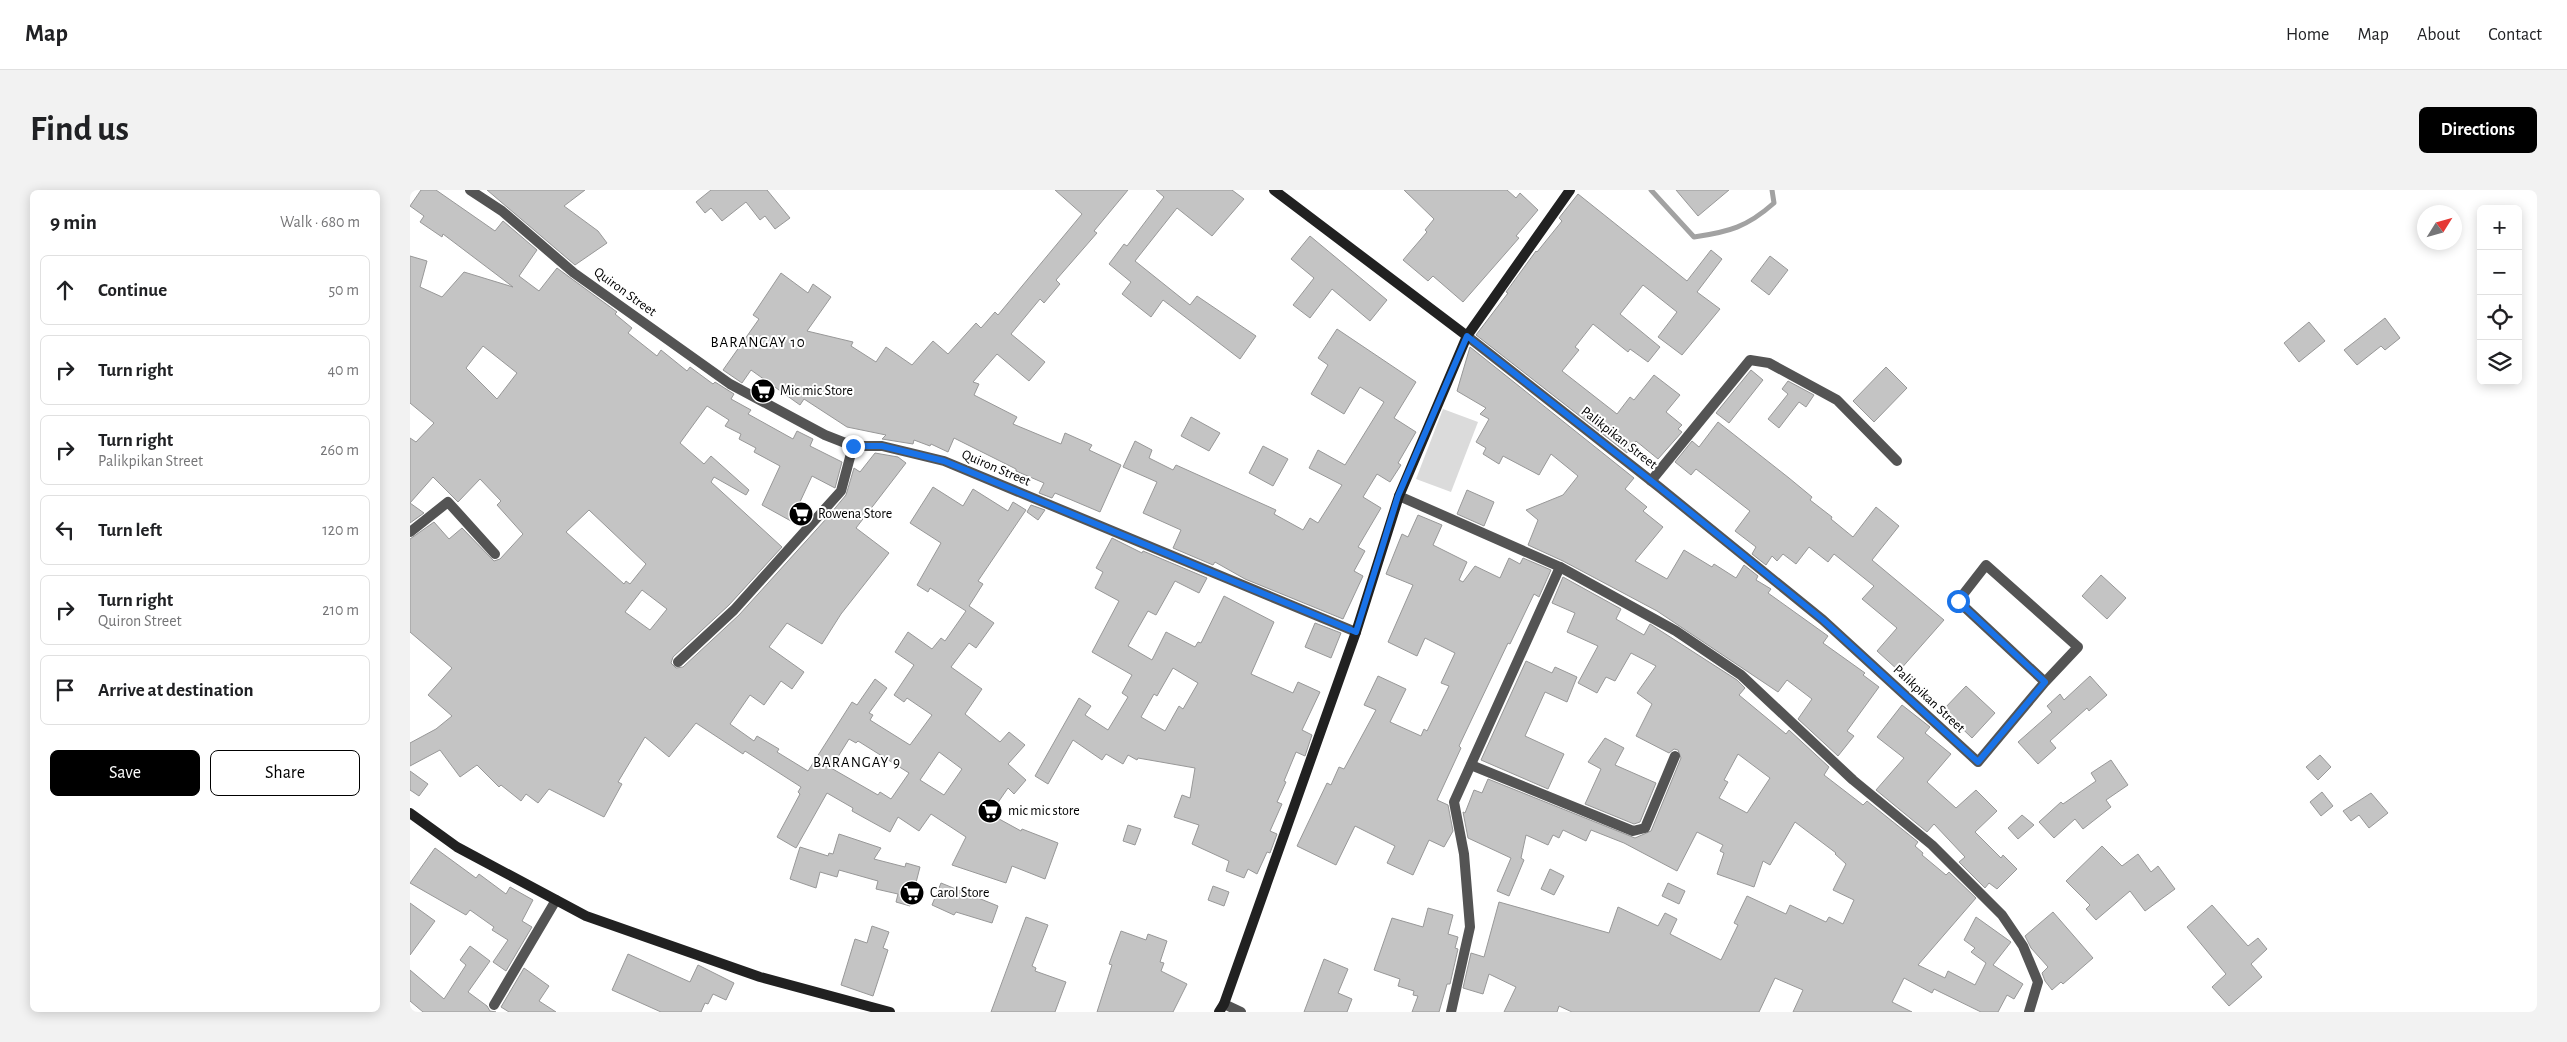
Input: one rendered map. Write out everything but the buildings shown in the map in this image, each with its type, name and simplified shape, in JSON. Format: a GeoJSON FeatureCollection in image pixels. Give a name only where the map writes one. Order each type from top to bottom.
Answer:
{"type":"FeatureCollection","features":[{"type":"Feature","properties":{"kind":"street","name":"Quiron Street"},"geometry":{"type":"LineString","coordinates":[[470,190],[502,211],[574,273],[730,384],[826,435],[853,446],[882,446],[944,461],[1356,632]]}},
{"type":"Feature","properties":{"kind":"street","name":"Palikpikan Street"},"geometry":{"type":"LineString","coordinates":[[1274,190],[1467,336],[1823,620],[1978,762],[2045,682]]}},
{"type":"Feature","properties":{"kind":"street"},"geometry":{"type":"LineString","coordinates":[[1241,1012],[1222,1008],[1356,632],[1398,496],[1467,336],[1570,190]]}},
{"type":"Feature","properties":{"kind":"street"},"geometry":{"type":"LineString","coordinates":[[1651,481],[1750,360],[1769,363],[1837,400],[1897,461]]}},
{"type":"Feature","properties":{"kind":"street"},"geometry":{"type":"LineString","coordinates":[[678,662],[734,610],[841,491],[853,446]]}},
{"type":"Feature","properties":{"kind":"street"},"geometry":{"type":"LineString","coordinates":[[1398,496],[1560,566],[1676,630],[1741,675],[1853,780],[1932,845],[2002,915],[2023,946],[2038,982],[2029,1012]]}},
{"type":"Feature","properties":{"kind":"street"},"geometry":{"type":"LineString","coordinates":[[410,532],[448,502],[494,554]]}},
{"type":"Feature","properties":{"kind":"street"},"geometry":{"type":"LineString","coordinates":[[1986,565],[2078,647],[2045,682],[1958,601],[1986,565]]}},
{"type":"Feature","properties":{"kind":"street"},"geometry":{"type":"LineString","coordinates":[[1451,1012],[1470,926],[1464,854],[1454,802],[1560,566]]}},
{"type":"Feature","properties":{"kind":"street"},"geometry":{"type":"LineString","coordinates":[[1471,765],[1633,831],[1645,828],[1675,756]]}},
{"type":"Feature","properties":{"kind":"street"},"geometry":{"type":"LineString","coordinates":[[410,813],[457,847],[586,916],[760,977],[890,1012]]}},
{"type":"Feature","properties":{"kind":"street"},"geometry":{"type":"LineString","coordinates":[[494,1005],[556,900]]}},
{"type":"Feature","properties":{"kind":"shaded area"},"geometry":{"type":"Polygon","coordinates":[[[1443,409],[1478,422],[1451,492],[1416,479],[1443,409]]]}},
{"type":"Feature","properties":{"kind":"waterway"},"geometry":{"type":"LineString","coordinates":[[1651,190],[1694,237],[1728,230],[1755,218],[1774,203],[1772,190]]}},
{"type":"Feature","properties":{"kind":"place","name":"Mic mic Store"},"geometry":{"type":"Point","coordinates":[763,391]}},
{"type":"Feature","properties":{"kind":"place","name":"Rowena Store"},"geometry":{"type":"Point","coordinates":[801,514]}},
{"type":"Feature","properties":{"kind":"place","name":"mic mic store"},"geometry":{"type":"Point","coordinates":[990,811]}},
{"type":"Feature","properties":{"kind":"place","name":"Carol Store"},"geometry":{"type":"Point","coordinates":[912,893]}},
{"type":"Feature","properties":{"kind":"district","name":"BARANGAY 10"},"geometry":{"type":"Point","coordinates":[758,342]}},
{"type":"Feature","properties":{"kind":"district","name":"BARANGAY 9"},"geometry":{"type":"Point","coordinates":[857,762]}},
{"type":"Feature","properties":{"kind":"route"},"geometry":{"type":"LineString","coordinates":[[853,446],[882,446],[944,461],[1356,632],[1398,496],[1467,336],[1659,487],[1823,620],[1978,762],[2045,682],[1958,601]]}}]}
